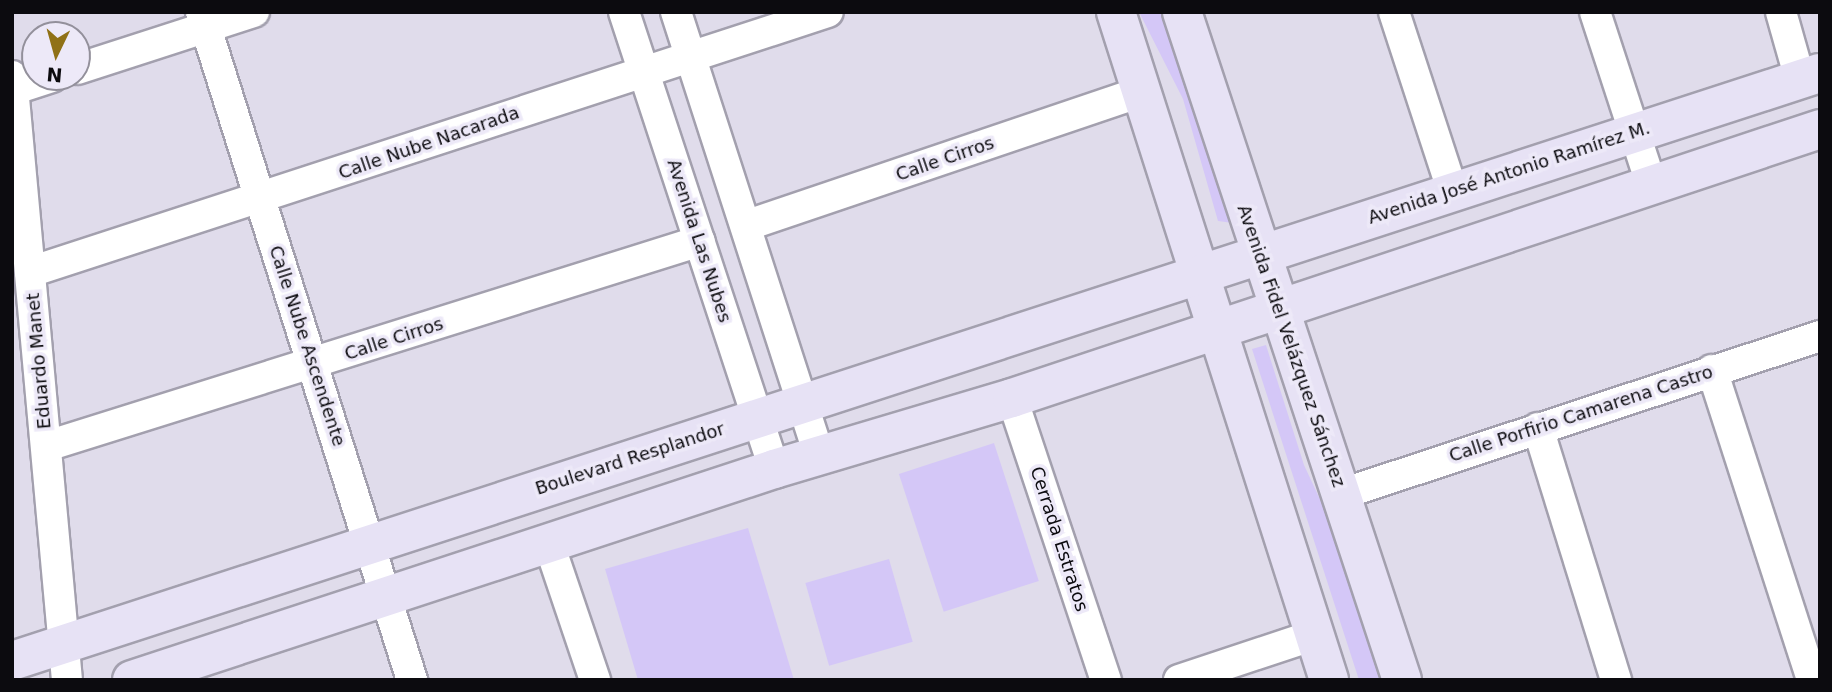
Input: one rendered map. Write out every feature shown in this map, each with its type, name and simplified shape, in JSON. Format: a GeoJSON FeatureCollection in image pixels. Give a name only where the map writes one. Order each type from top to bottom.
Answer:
{"type":"FeatureCollection","features":[{"type":"Feature","properties":{"kind":"main road"},"geometry":{"type":"LineString","coordinates":[[1116,12],[1329,680]]}},
{"type":"Feature","properties":{"kind":"main road","name":"Avenida Fidel Velázquez Sánchez"},"geometry":{"type":"LineString","coordinates":[[1182,12],[1258,255],[1342,494],[1402,680]]}},
{"type":"Feature","properties":{"kind":"main road","name":"Avenida José Antonio Ramírez M."},"geometry":{"type":"LineString","coordinates":[[1199,277],[1258,255],[1810,76]]}},
{"type":"Feature","properties":{"kind":"main road"},"geometry":{"type":"LineString","coordinates":[[132,680],[387,599],[774,469],[1012,398],[1651,183],[1820,129]]}},
{"type":"Feature","properties":{"kind":"main road","name":"Boulevard Resplandor"},"geometry":{"type":"LineString","coordinates":[[12,661],[65,662],[369,543],[1199,277]]}},
{"type":"Feature","properties":{"kind":"street"},"geometry":{"type":"LineString","coordinates":[[91,64],[204,20],[254,12]]}},
{"type":"Feature","properties":{"kind":"street","name":"Avenida Las Nubes"},"geometry":{"type":"LineString","coordinates":[[624,12],[755,418],[774,469]]}},
{"type":"Feature","properties":{"kind":"street"},"geometry":{"type":"LineString","coordinates":[[676,12],[748,225],[801,405],[820,457]]}},
{"type":"Feature","properties":{"kind":"street","name":"Calle Nube Nacarada"},"geometry":{"type":"LineString","coordinates":[[30,272],[261,201],[643,70],[828,12]]}},
{"type":"Feature","properties":{"kind":"street"},"geometry":{"type":"LineString","coordinates":[[1394,12],[1453,192]]}},
{"type":"Feature","properties":{"kind":"street"},"geometry":{"type":"LineString","coordinates":[[1595,12],[1651,183]]}},
{"type":"Feature","properties":{"kind":"street"},"geometry":{"type":"LineString","coordinates":[[1781,12],[1810,76]]}},
{"type":"Feature","properties":{"kind":"street","name":"Calle Nube Ascendente"},"geometry":{"type":"LineString","coordinates":[[204,20],[412,680]]}},
{"type":"Feature","properties":{"kind":"street","name":"Eduardo Manet"},"geometry":{"type":"LineString","coordinates":[[13,85],[65,662]]}},
{"type":"Feature","properties":{"kind":"street","name":"Calle Cirros"},"geometry":{"type":"LineString","coordinates":[[748,225],[1142,92]]}},
{"type":"Feature","properties":{"kind":"street","name":"Calle Cirros"},"geometry":{"type":"LineString","coordinates":[[47,446],[314,365],[700,241]]}},
{"type":"Feature","properties":{"kind":"street","name":"Calle Porfirio Camarena Castro"},"geometry":{"type":"LineString","coordinates":[[1342,494],[1820,336]]}},
{"type":"Feature","properties":{"kind":"street"},"geometry":{"type":"LineString","coordinates":[[1712,370],[1812,680]]}},
{"type":"Feature","properties":{"kind":"street","name":"Cerrada Estratos"},"geometry":{"type":"LineString","coordinates":[[1012,398],[1106,680]]}},
{"type":"Feature","properties":{"kind":"street"},"geometry":{"type":"LineString","coordinates":[[1538,428],[1616,680]]}},
{"type":"Feature","properties":{"kind":"street"},"geometry":{"type":"LineString","coordinates":[[549,544],[596,680]]}},
{"type":"Feature","properties":{"kind":"street"},"geometry":{"type":"LineString","coordinates":[[1179,680],[1314,635]]}},
{"type":"Feature","properties":{"kind":"shaded area"},"geometry":{"type":"Polygon","coordinates":[[[1139,12],[1165,12],[1233,223],[1218,221],[1183,99],[1139,12]]]}},
{"type":"Feature","properties":{"kind":"shaded area"},"geometry":{"type":"Polygon","coordinates":[[[1266,345],[1304,465],[1345,553],[1387,680],[1359,680],[1252,349],[1266,345]]]}},
{"type":"Feature","properties":{"kind":"shaded area"},"geometry":{"type":"Polygon","coordinates":[[[994,443],[1039,581],[944,612],[899,474],[994,443]]]}},
{"type":"Feature","properties":{"kind":"shaded area"},"geometry":{"type":"Polygon","coordinates":[[[748,528],[794,680],[638,680],[605,569],[748,528]]]}},
{"type":"Feature","properties":{"kind":"shaded area"},"geometry":{"type":"Polygon","coordinates":[[[889,559],[913,642],[829,666],[805,583],[889,559]]]}}]}
